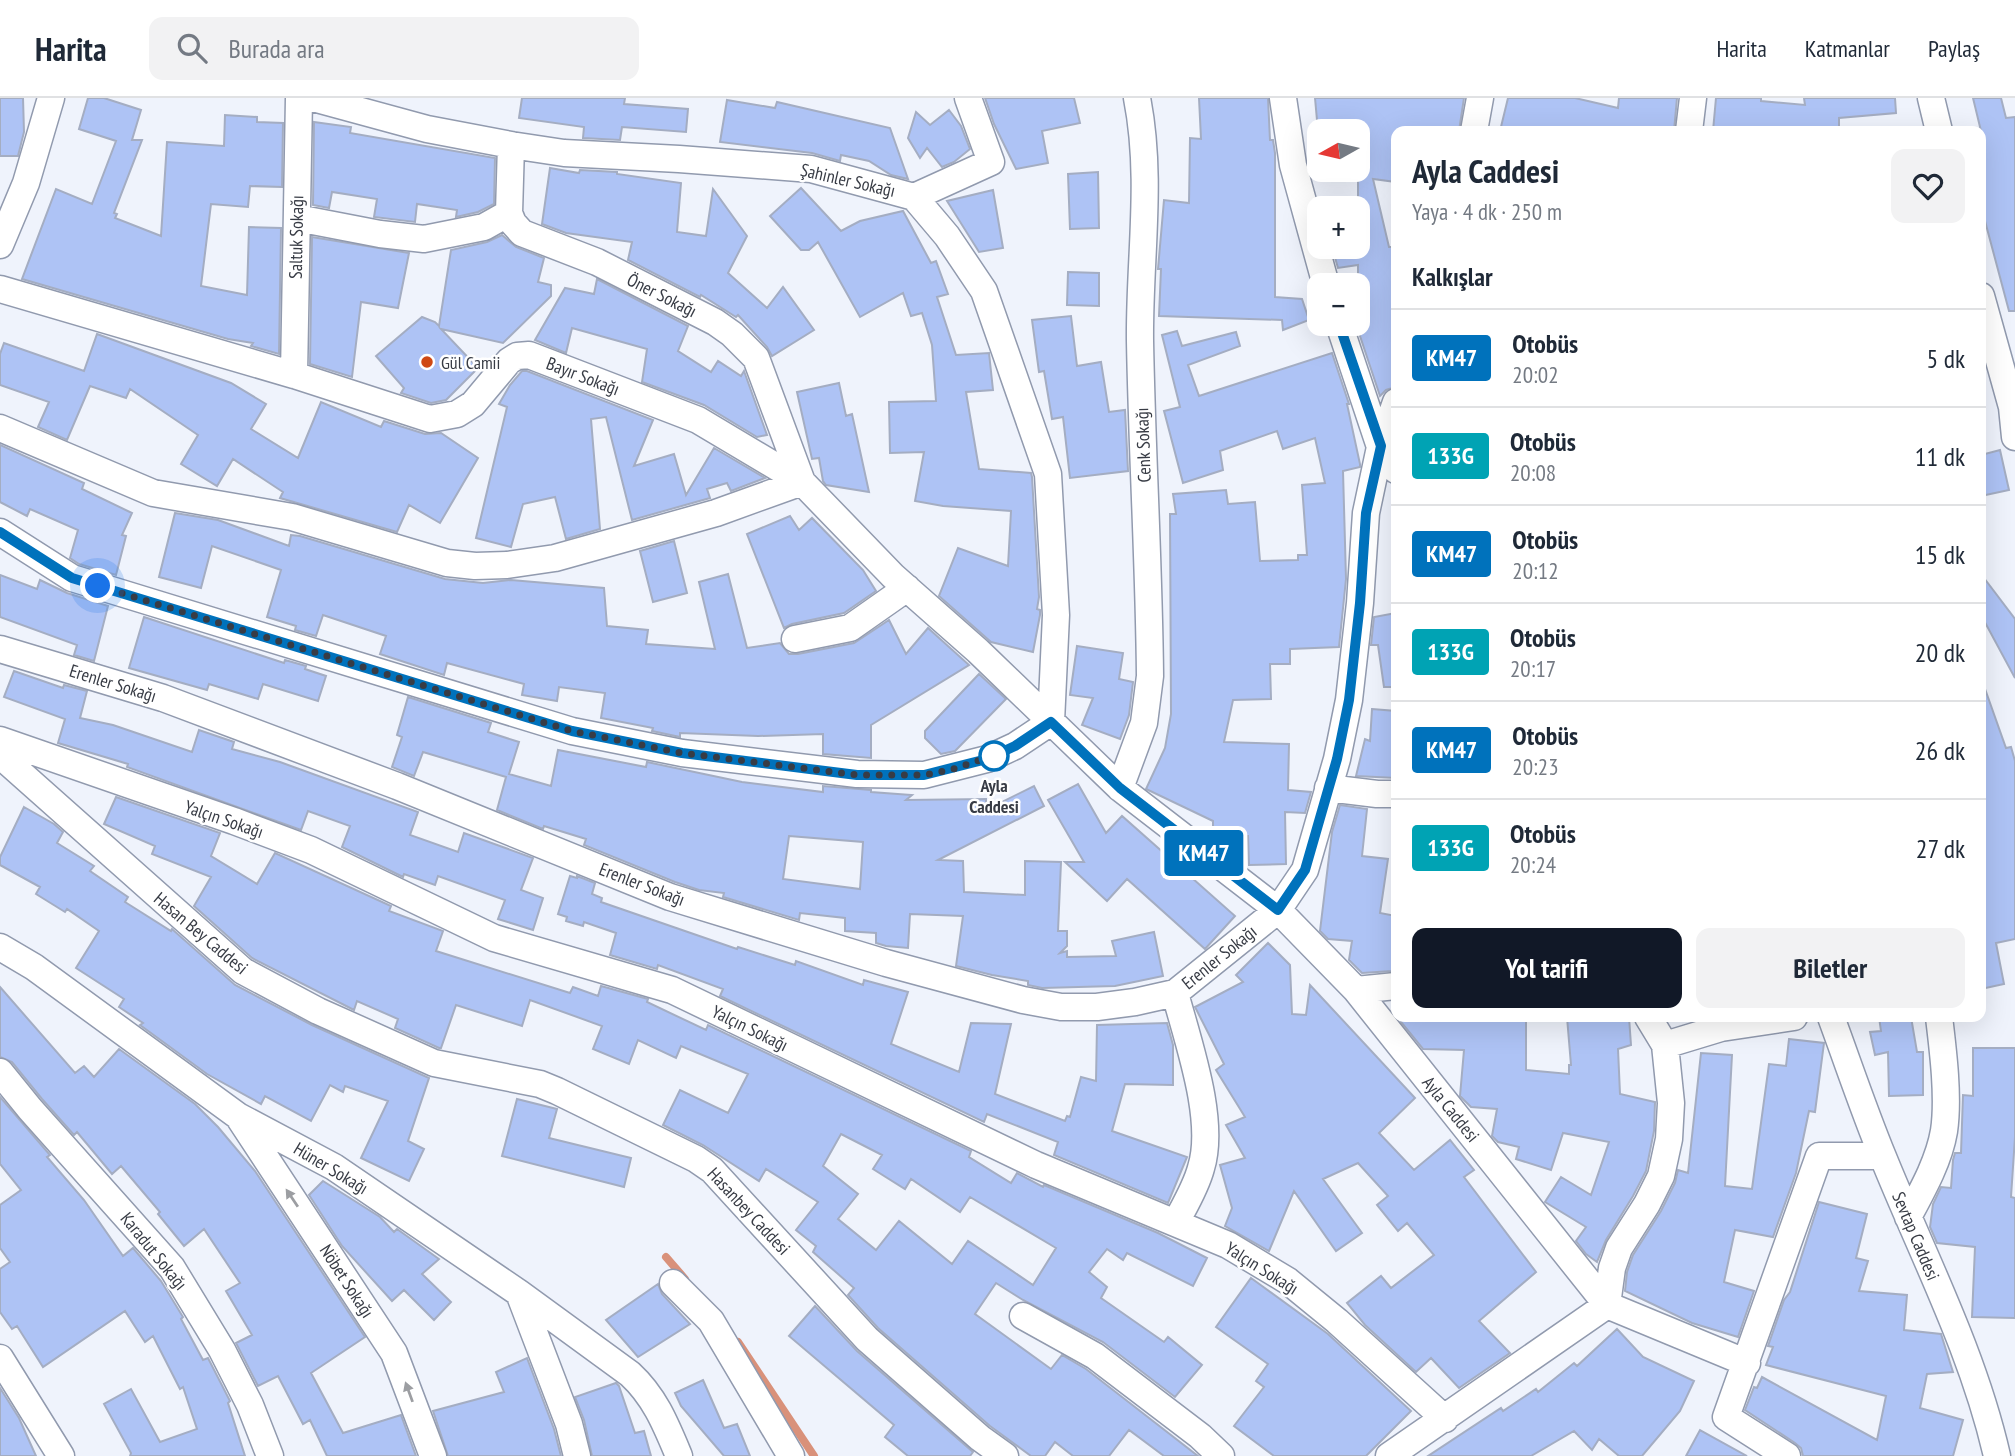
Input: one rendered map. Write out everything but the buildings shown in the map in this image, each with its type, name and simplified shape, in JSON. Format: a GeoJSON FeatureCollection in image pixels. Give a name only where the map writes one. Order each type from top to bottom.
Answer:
{"type":"FeatureCollection","features":[{"type":"Feature","properties":{"kind":"street"},"geometry":{"type":"LineString","coordinates":[[2,234],[26,183],[51,98]]}},
{"type":"Feature","properties":{"kind":"street","name":"Saltuk Sokağı"},"geometry":{"type":"LineString","coordinates":[[294,375],[299,98]]}},
{"type":"Feature","properties":{"kind":"street","name":"Şahinler Sokağı"},"geometry":{"type":"LineString","coordinates":[[313,98],[427,129],[511,145],[564,153],[811,169],[914,197],[947,236],[984,291],[1048,474],[1056,615],[1051,722]]}},
{"type":"Feature","properties":{"kind":"street"},"geometry":{"type":"LineString","coordinates":[[914,197],[991,162],[968,98]]}},
{"type":"Feature","properties":{"kind":"street","name":"Cenk Sokağı"},"geometry":{"type":"LineString","coordinates":[[1120,788],[1144,723],[1150,676],[1140,338],[1146,172],[1143,128],[1137,98]]}},
{"type":"Feature","properties":{"kind":"street"},"geometry":{"type":"LineString","coordinates":[[1283,98],[1293,165],[1323,273]]}},
{"type":"Feature","properties":{"kind":"street"},"geometry":{"type":"LineString","coordinates":[[1475,126],[1480,98]]}},
{"type":"Feature","properties":{"kind":"street"},"geometry":{"type":"LineString","coordinates":[[1690,126],[1693,98]]}},
{"type":"Feature","properties":{"kind":"street"},"geometry":{"type":"LineString","coordinates":[[1931,98],[1938,126]]}},
{"type":"Feature","properties":{"kind":"street"},"geometry":{"type":"LineString","coordinates":[[297,218],[380,234],[424,239],[484,227],[509,213],[511,145]]}},
{"type":"Feature","properties":{"kind":"street","name":"Öner Sokağı"},"geometry":{"type":"LineString","coordinates":[[509,213],[522,233],[597,262],[715,322],[732,334],[755,358],[802,482]]}},
{"type":"Feature","properties":{"kind":"street","name":"Bayır Sokağı"},"geometry":{"type":"LineString","coordinates":[[0,289],[294,375],[430,419],[457,414],[473,404],[509,361],[528,355],[698,420],[802,482],[906,588],[978,651],[1051,722]]}},
{"type":"Feature","properties":{"kind":"street"},"geometry":{"type":"LineString","coordinates":[[1986,333],[1990,363],[2013,408],[2015,437]]}},
{"type":"Feature","properties":{"kind":"street"},"geometry":{"type":"LineString","coordinates":[[1343,336],[1381,446],[1391,462]]}},
{"type":"Feature","properties":{"kind":"street","name":"Erenler Sokağı"},"geometry":{"type":"LineString","coordinates":[[0,649],[163,698],[397,786],[670,897],[886,964],[1023,1000],[1061,1007],[1097,1007],[1175,993],[1278,910],[1305,870],[1349,700],[1360,603],[1366,513],[1381,446],[1391,417]]}},
{"type":"Feature","properties":{"kind":"street"},"geometry":{"type":"LineString","coordinates":[[0,428],[152,493],[292,517],[447,564],[475,566],[507,565],[555,558],[716,513],[802,482]]}},
{"type":"Feature","properties":{"kind":"street"},"geometry":{"type":"LineString","coordinates":[[0,532],[72,578],[572,731],[682,753],[857,775],[924,775],[987,759],[1015,746],[1051,722]]}},
{"type":"Feature","properties":{"kind":"street"},"geometry":{"type":"LineString","coordinates":[[795,639],[850,628],[906,588]]}},
{"type":"Feature","properties":{"kind":"street","name":"Ayla Caddesi"},"geometry":{"type":"LineString","coordinates":[[1051,722],[1120,788],[1278,910],[1356,990],[1607,1305],[1747,1363]]}},
{"type":"Feature","properties":{"kind":"street","name":"Yalçın Sokağı"},"geometry":{"type":"LineString","coordinates":[[0,740],[311,850],[494,938],[672,990],[1036,1165],[1228,1245],[1288,1281],[1337,1321],[1445,1419]]}},
{"type":"Feature","properties":{"kind":"street","name":"Hasan Bey Caddesi"},"geometry":{"type":"LineString","coordinates":[[0,755],[243,971],[318,1011],[434,1063]]}},
{"type":"Feature","properties":{"kind":"street"},"geometry":{"type":"LineString","coordinates":[[1328,788],[1391,794]]}},
{"type":"Feature","properties":{"kind":"street","name":"Hüner Sokağı"},"geometry":{"type":"LineString","coordinates":[[0,947],[34,967],[239,1116],[334,1167],[519,1293],[631,1374],[655,1402],[679,1456]]}},
{"type":"Feature","properties":{"kind":"street"},"geometry":{"type":"LineString","coordinates":[[1356,990],[1391,986]]}},
{"type":"Feature","properties":{"kind":"street"},"geometry":{"type":"LineString","coordinates":[[1175,993],[1196,1072],[1203,1108],[1205,1147],[1202,1168],[1176,1222]]}},
{"type":"Feature","properties":{"kind":"street"},"geometry":{"type":"LineString","coordinates":[[1389,1456],[1607,1305],[1612,1268],[1619,1248],[1661,1176],[1669,1139],[1671,1103],[1665,1045],[1651,1022]]}},
{"type":"Feature","properties":{"kind":"street"},"geometry":{"type":"LineString","coordinates":[[1665,1045],[1721,1028],[1761,1022]]}},
{"type":"Feature","properties":{"kind":"street","name":"Sevtap Caddesi"},"geometry":{"type":"LineString","coordinates":[[1833,1022],[1882,1156],[1968,1360],[1982,1398],[1997,1456]]}},
{"type":"Feature","properties":{"kind":"street"},"geometry":{"type":"LineString","coordinates":[[1909,1217],[1928,1181],[1944,1132],[1944,1064],[1940,1022]]}},
{"type":"Feature","properties":{"kind":"street","name":"Hasanbey Caddesi"},"geometry":{"type":"LineString","coordinates":[[434,1063],[540,1084],[705,1164],[867,1339],[980,1438],[1006,1456]]}},
{"type":"Feature","properties":{"kind":"street","name":"Karadut Sokağı"},"geometry":{"type":"LineString","coordinates":[[0,1072],[172,1268],[222,1350],[250,1405],[270,1456]]}},
{"type":"Feature","properties":{"kind":"street","name":"Nöbet Sokağı"},"geometry":{"type":"LineString","coordinates":[[239,1116],[394,1353],[433,1456]]}},
{"type":"Feature","properties":{"kind":"street"},"geometry":{"type":"LineString","coordinates":[[1787,1456],[1726,1417],[1819,1156],[1882,1156]]}},
{"type":"Feature","properties":{"kind":"street"},"geometry":{"type":"LineString","coordinates":[[673,1283],[711,1321],[792,1456]]}},
{"type":"Feature","properties":{"kind":"street"},"geometry":{"type":"LineString","coordinates":[[519,1293],[569,1424],[577,1456]]}},
{"type":"Feature","properties":{"kind":"street"},"geometry":{"type":"LineString","coordinates":[[1023,1316],[1095,1356],[1200,1436],[1221,1456]]}},
{"type":"Feature","properties":{"kind":"street"},"geometry":{"type":"LineString","coordinates":[[0,1358],[61,1456]]}},
{"type":"Feature","properties":{"kind":"waterway"},"geometry":{"type":"LineString","coordinates":[[666,1257],[685,1279]]}},
{"type":"Feature","properties":{"kind":"waterway"},"geometry":{"type":"LineString","coordinates":[[738,1342],[814,1456]]}},
{"type":"Feature","properties":{"kind":"bus line","name":"KM47"},"geometry":{"type":"LineString","coordinates":[[0,532],[72,578],[572,731],[682,753],[857,775],[924,775],[987,759],[1015,746],[1051,722],[1120,788],[1278,910],[1305,870],[1337,759],[1349,700],[1360,603],[1366,513],[1381,446],[1343,336]]}},
{"type":"Feature","properties":{"kind":"place","name":"Gül Camii"},"geometry":{"type":"Point","coordinates":[427,362]}},
{"type":"Feature","properties":{"kind":"place","name":"Ayla Caddesi"},"geometry":{"type":"Point","coordinates":[994,756]}},
{"type":"Feature","properties":{"kind":"route"},"geometry":{"type":"LineString","coordinates":[[98,586],[572,731],[682,753],[857,775],[924,775],[950,770],[1001,753],[994,756]]}}]}
